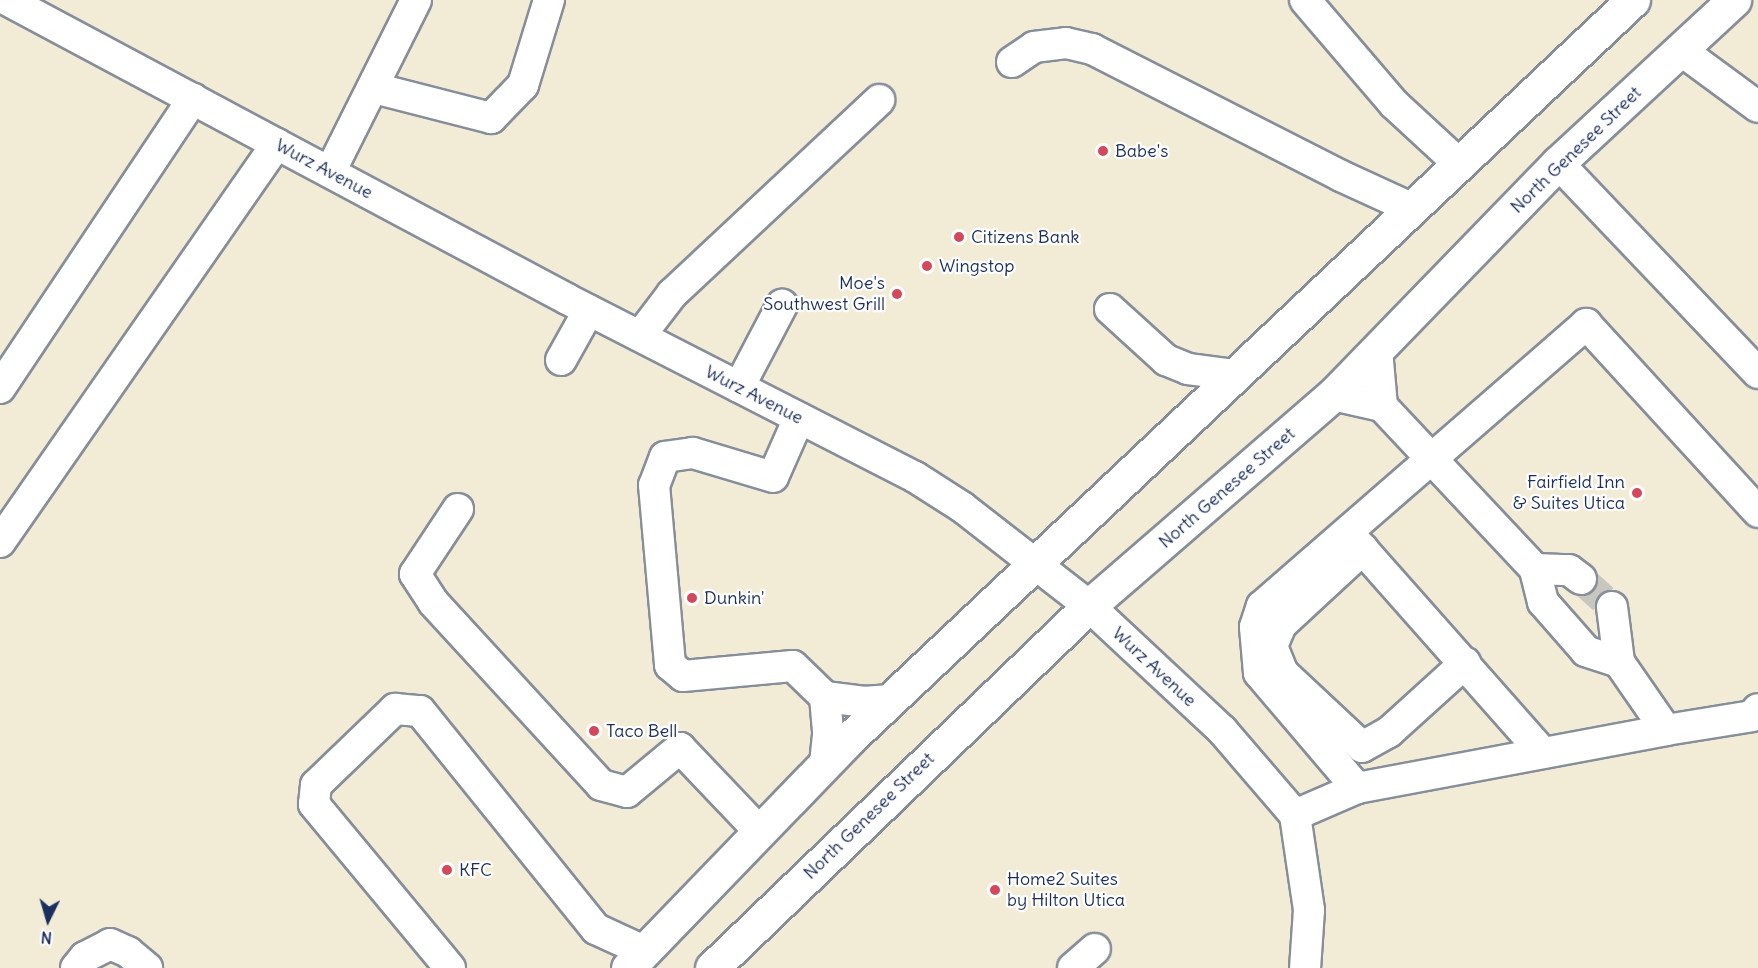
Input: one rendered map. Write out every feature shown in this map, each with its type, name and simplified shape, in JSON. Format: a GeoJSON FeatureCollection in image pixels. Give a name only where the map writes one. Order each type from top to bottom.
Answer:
{"type":"FeatureCollection","features":[{"type":"Feature","properties":{"kind":"main road"},"geometry":{"type":"LineString","coordinates":[[636,959],[891,700],[1633,0]]}},
{"type":"Feature","properties":{"kind":"main road","name":"North Genesee Street"},"geometry":{"type":"LineString","coordinates":[[712,968],[1089,606],[1334,395],[1558,163],[1682,51],[1734,0]]}},
{"type":"Feature","properties":{"kind":"main road"},"geometry":{"type":"LineString","coordinates":[[1682,51],[1758,6]]}},
{"type":"Feature","properties":{"kind":"street","name":"Wurz Avenue"},"geometry":{"type":"LineString","coordinates":[[7,0],[588,310],[915,477],[963,507],[1089,606],[1222,730],[1295,815]]}},
{"type":"Feature","properties":{"kind":"street"},"geometry":{"type":"LineString","coordinates":[[330,172],[416,0]]}},
{"type":"Feature","properties":{"kind":"street"},"geometry":{"type":"LineString","coordinates":[[374,88],[491,118],[523,85],[549,0]]}},
{"type":"Feature","properties":{"kind":"street"},"geometry":{"type":"LineString","coordinates":[[1305,0],[1394,104],[1459,164]]}},
{"type":"Feature","properties":{"kind":"street"},"geometry":{"type":"LineString","coordinates":[[1012,62],[1034,47],[1066,43],[1092,49],[1341,176],[1413,209]]}},
{"type":"Feature","properties":{"kind":"street"},"geometry":{"type":"LineString","coordinates":[[1682,51],[1758,107]]}},
{"type":"Feature","properties":{"kind":"street"},"geometry":{"type":"LineString","coordinates":[[0,388],[193,99]]}},
{"type":"Feature","properties":{"kind":"street"},"geometry":{"type":"LineString","coordinates":[[640,336],[672,294],[879,100]]}},
{"type":"Feature","properties":{"kind":"street"},"geometry":{"type":"LineString","coordinates":[[0,542],[277,144]]}},
{"type":"Feature","properties":{"kind":"street"},"geometry":{"type":"LineString","coordinates":[[1558,163],[1758,373]]}},
{"type":"Feature","properties":{"kind":"street"},"geometry":{"type":"LineString","coordinates":[[739,387],[782,305]]}},
{"type":"Feature","properties":{"kind":"street"},"geometry":{"type":"LineString","coordinates":[[1110,309],[1166,360],[1188,369],[1234,375]]}},
{"type":"Feature","properties":{"kind":"street"},"geometry":{"type":"LineString","coordinates":[[561,360],[588,310]]}},
{"type":"Feature","properties":{"kind":"street"},"geometry":{"type":"LineString","coordinates":[[1465,663],[1389,732],[1362,747],[1283,673],[1272,646],[1281,625],[1427,459],[1586,324],[1758,512]]}},
{"type":"Feature","properties":{"kind":"street"},"geometry":{"type":"LineString","coordinates":[[1377,350],[1382,406],[1427,459],[1535,569],[1543,602],[1586,651],[1619,662]]}},
{"type":"Feature","properties":{"kind":"street"},"geometry":{"type":"LineString","coordinates":[[1334,395],[1382,406]]}},
{"type":"Feature","properties":{"kind":"street"},"geometry":{"type":"LineString","coordinates":[[799,418],[773,477],[693,453],[665,457],[654,485],[670,665],[683,676],[793,666],[825,697],[863,702],[891,700]]}},
{"type":"Feature","properties":{"kind":"street"},"geometry":{"type":"LineString","coordinates":[[458,509],[415,574],[433,602],[601,785],[627,792],[680,748],[760,832]]}},
{"type":"Feature","properties":{"kind":"street"},"geometry":{"type":"LineString","coordinates":[[1354,540],[1543,753]]}},
{"type":"Feature","properties":{"kind":"street"},"geometry":{"type":"LineString","coordinates":[[1354,540],[1262,606],[1255,627],[1255,648],[1259,673],[1357,788]]}},
{"type":"Feature","properties":{"kind":"street"},"geometry":{"type":"LineString","coordinates":[[1535,569],[1569,570],[1581,579]]}},
{"type":"Feature","properties":{"kind":"street"},"geometry":{"type":"LineString","coordinates":[[1612,607],[1619,662],[1666,730]]}},
{"type":"Feature","properties":{"kind":"street"},"geometry":{"type":"LineString","coordinates":[[825,697],[828,735],[825,765]]}},
{"type":"Feature","properties":{"kind":"street"},"geometry":{"type":"LineString","coordinates":[[450,968],[364,869],[314,804],[312,795],[316,785],[396,709],[420,711],[596,929],[636,959]]}},
{"type":"Feature","properties":{"kind":"street"},"geometry":{"type":"LineString","coordinates":[[1305,968],[1309,910],[1295,815],[1357,788],[1752,716],[1758,709]]}},
{"type":"Feature","properties":{"kind":"street"},"geometry":{"type":"LineString","coordinates":[[76,968],[85,957],[110,944],[128,952],[147,968]]}},
{"type":"Feature","properties":{"kind":"tunnel"},"geometry":{"type":"LineString","coordinates":[[1581,579],[1612,607]]}},
{"type":"Feature","properties":{"kind":"place","name":"Babe's"},"geometry":{"type":"Point","coordinates":[1103,151]}},
{"type":"Feature","properties":{"kind":"place","name":"Citizens Bank"},"geometry":{"type":"Point","coordinates":[959,237]}},
{"type":"Feature","properties":{"kind":"place","name":"Wingstop"},"geometry":{"type":"Point","coordinates":[927,266]}},
{"type":"Feature","properties":{"kind":"place","name":"Moe's Southwest Grill"},"geometry":{"type":"Point","coordinates":[897,294]}},
{"type":"Feature","properties":{"kind":"place","name":"Fairfield Inn & Suites Utica"},"geometry":{"type":"Point","coordinates":[1637,493]}},
{"type":"Feature","properties":{"kind":"place","name":"Dunkin'"},"geometry":{"type":"Point","coordinates":[692,598]}},
{"type":"Feature","properties":{"kind":"place","name":"Taco Bell"},"geometry":{"type":"Point","coordinates":[594,731]}},
{"type":"Feature","properties":{"kind":"place","name":"KFC"},"geometry":{"type":"Point","coordinates":[447,870]}},
{"type":"Feature","properties":{"kind":"place","name":"Home2 Suites by Hilton Utica"},"geometry":{"type":"Point","coordinates":[995,890]}}]}
